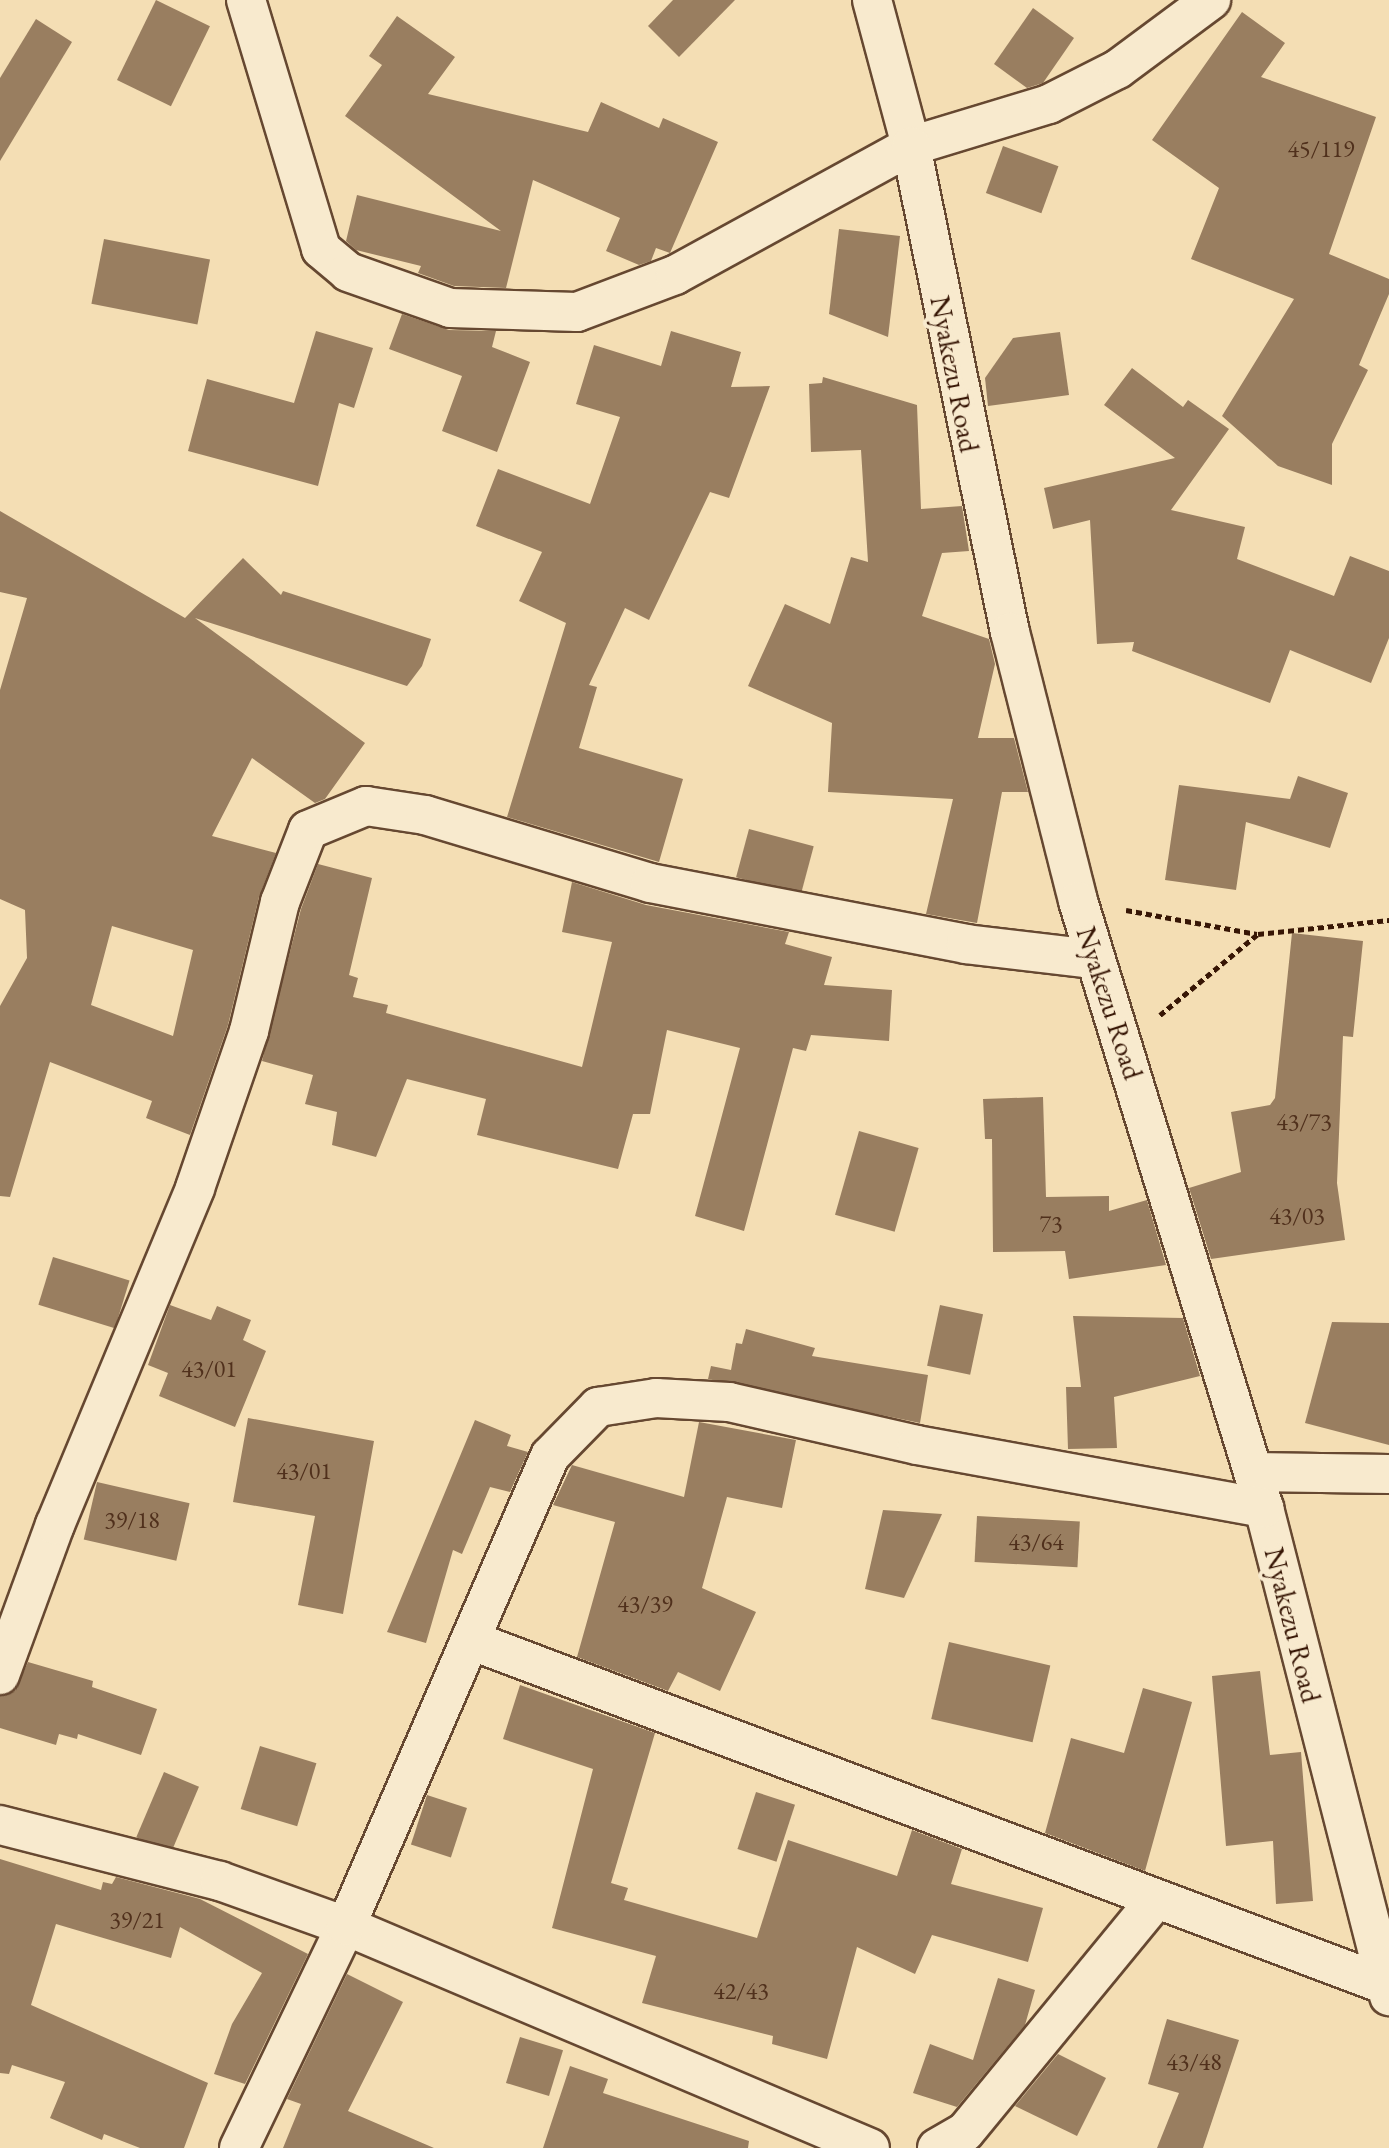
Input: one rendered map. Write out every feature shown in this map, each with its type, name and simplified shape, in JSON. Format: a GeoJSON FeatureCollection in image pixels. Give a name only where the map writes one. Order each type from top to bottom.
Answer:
{"type":"FeatureCollection","features":[{"type":"Feature","properties":{"kind":"street"},"geometry":{"type":"LineString","coordinates":[[246,0],[321,249],[348,272],[450,308],[577,312],[675,275],[911,146],[1049,104],[1118,69],[1211,0]]}},
{"type":"Feature","properties":{"kind":"street","name":"Nyakezu Road"},"geometry":{"type":"LineString","coordinates":[[872,0],[911,146],[974,470],[1078,901],[1094,959],[1124,1042],[1264,1508],[1388,1990]]}},
{"type":"Feature","properties":{"kind":"street"},"geometry":{"type":"LineString","coordinates":[[0,1675],[55,1525],[195,1188],[249,1031],[280,902],[308,830],[366,806],[410,813],[650,883],[966,944],[1094,959]]}},
{"type":"Feature","properties":{"kind":"street"},"geometry":{"type":"LineString","coordinates":[[239,2148],[346,1926],[550,1456],[598,1407],[656,1398],[729,1402],[917,1445],[1264,1508]]}},
{"type":"Feature","properties":{"kind":"street"},"geometry":{"type":"LineString","coordinates":[[1253,1472],[1389,1474]]}},
{"type":"Feature","properties":{"kind":"street"},"geometry":{"type":"LineString","coordinates":[[470,1640],[1388,1990]]}},
{"type":"Feature","properties":{"kind":"street"},"geometry":{"type":"LineString","coordinates":[[0,1825],[220,1881],[346,1926],[870,2148]]}},
{"type":"Feature","properties":{"kind":"street"},"geometry":{"type":"LineString","coordinates":[[937,2148],[965,2132],[1155,1901]]}},
{"type":"Feature","properties":{"kind":"path"},"geometry":{"type":"LineString","coordinates":[[1078,901],[1258,934],[1389,920]]}},
{"type":"Feature","properties":{"kind":"path"},"geometry":{"type":"LineString","coordinates":[[1124,1042],[1239,956],[1258,934]]}},
{"type":"Feature","properties":{"kind":"building"},"geometry":{"type":"Polygon","coordinates":[[[156,0],[210,26],[171,106],[117,80],[156,0]]]}},
{"type":"Feature","properties":{"kind":"building"},"geometry":{"type":"Polygon","coordinates":[[[673,0],[735,0],[679,57],[648,26],[673,0]]]}},
{"type":"Feature","properties":{"kind":"building"},"geometry":{"type":"Polygon","coordinates":[[[1033,8],[1074,38],[1043,83],[1027,88],[994,64],[1033,8]]]}},
{"type":"Feature","properties":{"kind":"building"},"geometry":{"type":"Polygon","coordinates":[[[1242,12],[1285,43],[1261,77],[1376,117],[1329,254],[1389,279],[1389,294],[1359,365],[1368,370],[1332,444],[1332,485],[1278,466],[1222,416],[1294,299],[1191,259],[1219,188],[1152,140],[1242,12]]]}},
{"type":"Feature","properties":{"kind":"building"},"geometry":{"type":"Polygon","coordinates":[[[397,16],[455,57],[428,94],[588,132],[601,102],[659,128],[663,118],[718,142],[670,253],[656,248],[651,261],[639,265],[606,251],[620,218],[533,180],[506,288],[454,286],[418,273],[421,266],[356,250],[346,241],[357,195],[501,231],[345,116],[382,65],[369,56],[397,16]]]}},
{"type":"Feature","properties":{"kind":"building"},"geometry":{"type":"Polygon","coordinates":[[[36,19],[72,42],[0,161],[0,78],[36,19]]]}},
{"type":"Feature","properties":{"kind":"building"},"geometry":{"type":"Polygon","coordinates":[[[1003,146],[1058,166],[1041,213],[986,193],[1003,146]]]}},
{"type":"Feature","properties":{"kind":"building"},"geometry":{"type":"Polygon","coordinates":[[[839,229],[900,236],[888,337],[829,314],[839,229]]]}},
{"type":"Feature","properties":{"kind":"building"},"geometry":{"type":"Polygon","coordinates":[[[104,239],[210,260],[197,324],[91,304],[104,239]]]}},
{"type":"Feature","properties":{"kind":"building"},"geometry":{"type":"Polygon","coordinates":[[[402,314],[449,330],[496,331],[492,347],[530,362],[497,452],[442,431],[462,376],[389,349],[402,314]]]}},
{"type":"Feature","properties":{"kind":"building"},"geometry":{"type":"Polygon","coordinates":[[[316,331],[373,348],[354,408],[339,403],[318,486],[188,451],[207,379],[294,403],[316,331]]]}},
{"type":"Feature","properties":{"kind":"building"},"geometry":{"type":"Polygon","coordinates":[[[671,331],[741,352],[731,387],[770,386],[729,498],[710,492],[649,620],[625,608],[589,685],[597,687],[579,748],[683,779],[659,862],[507,817],[566,623],[519,601],[542,552],[476,526],[498,469],[590,504],[620,417],[576,404],[594,345],[661,366],[671,331]]]}},
{"type":"Feature","properties":{"kind":"building"},"geometry":{"type":"Polygon","coordinates":[[[1060,332],[1069,395],[988,406],[985,378],[1013,338],[1060,332]]]}},
{"type":"Feature","properties":{"kind":"building"},"geometry":{"type":"Polygon","coordinates":[[[1132,368],[1183,407],[1188,400],[1229,429],[1171,510],[1245,527],[1237,559],[1334,596],[1350,556],[1389,571],[1389,638],[1371,683],[1290,650],[1270,703],[1132,651],[1134,642],[1097,644],[1090,520],[1053,529],[1044,488],[1175,458],[1104,405],[1132,368]]]}},
{"type":"Feature","properties":{"kind":"building"},"geometry":{"type":"Polygon","coordinates":[[[823,377],[917,405],[921,509],[962,506],[969,551],[942,553],[922,616],[989,639],[995,664],[978,738],[1014,738],[1028,792],[1002,792],[977,923],[926,914],[953,799],[828,792],[832,723],[748,686],[785,604],[830,624],[851,557],[868,562],[861,450],[811,452],[809,384],[822,383],[823,377]]]}},
{"type":"Feature","properties":{"kind":"building"},"geometry":{"type":"Polygon","coordinates":[[[0,511],[185,618],[243,558],[281,595],[283,591],[431,639],[422,666],[407,686],[195,618],[365,743],[325,799],[315,803],[252,758],[212,836],[276,853],[259,897],[228,1025],[190,1135],[146,1118],[152,1101],[50,1062],[10,1197],[0,1196],[0,1006],[27,958],[25,910],[0,899],[0,690],[27,598],[0,592],[0,511]],[[112,926],[91,1005],[173,1036],[193,950],[112,926]]]}},
{"type":"Feature","properties":{"kind":"building"},"geometry":{"type":"Polygon","coordinates":[[[1298,776],[1348,793],[1330,848],[1246,822],[1236,890],[1165,880],[1179,785],[1290,799],[1298,776]]]}},
{"type":"Feature","properties":{"kind":"building"},"geometry":{"type":"Polygon","coordinates":[[[749,829],[814,846],[801,895],[736,877],[749,829]]]}},
{"type":"Feature","properties":{"kind":"building"},"geometry":{"type":"Polygon","coordinates":[[[318,864],[372,878],[349,975],[358,978],[353,997],[388,1005],[386,1013],[582,1067],[612,942],[562,932],[572,882],[646,905],[789,932],[785,944],[832,957],[824,985],[892,990],[889,1041],[811,1035],[806,1051],[793,1048],[744,1231],[695,1216],[740,1048],[667,1030],[650,1114],[633,1114],[618,1169],[477,1135],[486,1099],[407,1079],[376,1157],[332,1145],[337,1112],[305,1104],[313,1075],[262,1061],[301,909],[318,864]]]}},
{"type":"Feature","properties":{"kind":"building"},"geometry":{"type":"Polygon","coordinates":[[[1292,933],[1363,941],[1353,1037],[1343,1036],[1337,1183],[1345,1240],[1211,1259],[1189,1188],[1241,1172],[1231,1112],[1270,1105],[1275,1098],[1292,933]]]}},
{"type":"Feature","properties":{"kind":"building"},"geometry":{"type":"Polygon","coordinates":[[[1043,1097],[1046,1197],[1109,1196],[1109,1211],[1147,1200],[1166,1265],[1069,1279],[1065,1251],[993,1252],[992,1139],[985,1139],[983,1099],[1043,1097]]]}},
{"type":"Feature","properties":{"kind":"building"},"geometry":{"type":"Polygon","coordinates":[[[859,1131],[919,1148],[895,1232],[835,1215],[859,1131]]]}},
{"type":"Feature","properties":{"kind":"building"},"geometry":{"type":"Polygon","coordinates":[[[53,1257],[130,1280],[115,1328],[38,1305],[53,1257]]]}},
{"type":"Feature","properties":{"kind":"building"},"geometry":{"type":"Polygon","coordinates":[[[170,1305],[211,1320],[217,1306],[251,1320],[243,1340],[266,1351],[235,1427],[159,1396],[168,1373],[148,1365],[170,1305]]]}},
{"type":"Feature","properties":{"kind":"building"},"geometry":{"type":"Polygon","coordinates":[[[940,1305],[983,1314],[970,1375],[927,1366],[940,1305]]]}},
{"type":"Feature","properties":{"kind":"building"},"geometry":{"type":"Polygon","coordinates":[[[1073,1316],[1183,1318],[1200,1376],[1114,1397],[1117,1448],[1068,1449],[1066,1387],[1081,1387],[1073,1316]]]}},
{"type":"Feature","properties":{"kind":"building"},"geometry":{"type":"Polygon","coordinates":[[[1332,1322],[1389,1323],[1389,1445],[1305,1423],[1332,1322]]]}},
{"type":"Feature","properties":{"kind":"building"},"geometry":{"type":"Polygon","coordinates":[[[746,1329],[815,1348],[812,1356],[928,1375],[920,1423],[708,1379],[711,1366],[731,1370],[736,1343],[742,1344],[746,1329]]]}},
{"type":"Feature","properties":{"kind":"building"},"geometry":{"type":"Polygon","coordinates":[[[248,1418],[374,1441],[343,1614],[298,1605],[315,1516],[233,1502],[248,1418]]]}},
{"type":"Feature","properties":{"kind":"building"},"geometry":{"type":"Polygon","coordinates":[[[475,1420],[511,1435],[507,1446],[528,1452],[510,1492],[490,1487],[462,1554],[453,1550],[426,1643],[387,1632],[475,1420]]]}},
{"type":"Feature","properties":{"kind":"building"},"geometry":{"type":"Polygon","coordinates":[[[699,1422],[796,1440],[782,1508],[727,1497],[702,1588],[756,1612],[720,1691],[678,1672],[668,1691],[577,1657],[615,1522],[553,1505],[572,1465],[684,1497],[699,1422]]]}},
{"type":"Feature","properties":{"kind":"building"},"geometry":{"type":"Polygon","coordinates":[[[97,1482],[190,1503],[176,1561],[84,1539],[97,1482]]]}},
{"type":"Feature","properties":{"kind":"building"},"geometry":{"type":"Polygon","coordinates":[[[883,1510],[942,1514],[904,1598],[865,1589],[883,1510]]]}},
{"type":"Feature","properties":{"kind":"building"},"geometry":{"type":"Polygon","coordinates":[[[977,1516],[1080,1521],[1077,1567],[975,1562],[977,1516]]]}},
{"type":"Feature","properties":{"kind":"building"},"geometry":{"type":"Polygon","coordinates":[[[949,1642],[1050,1665],[1033,1742],[931,1719],[949,1642]]]}},
{"type":"Feature","properties":{"kind":"building"},"geometry":{"type":"Polygon","coordinates":[[[28,1662],[93,1681],[92,1687],[157,1709],[141,1755],[78,1734],[77,1739],[59,1734],[56,1745],[0,1728],[0,1696],[15,1691],[28,1662]]]}},
{"type":"Feature","properties":{"kind":"building"},"geometry":{"type":"Polygon","coordinates":[[[1260,1671],[1270,1755],[1301,1752],[1313,1901],[1276,1904],[1273,1841],[1226,1846],[1212,1676],[1260,1671]]]}},
{"type":"Feature","properties":{"kind":"building"},"geometry":{"type":"Polygon","coordinates":[[[520,1685],[655,1733],[611,1883],[628,1888],[624,1900],[757,1938],[788,1840],[897,1876],[912,1830],[962,1849],[951,1884],[1043,1908],[1028,1962],[932,1935],[915,1974],[857,1947],[827,2059],[772,2044],[773,2036],[642,2003],[656,1956],[552,1928],[593,1769],[503,1739],[520,1685]]]}},
{"type":"Feature","properties":{"kind":"building"},"geometry":{"type":"Polygon","coordinates":[[[1143,1688],[1192,1702],[1145,1871],[1045,1833],[1071,1738],[1124,1753],[1143,1688]]]}},
{"type":"Feature","properties":{"kind":"building"},"geometry":{"type":"Polygon","coordinates":[[[260,1746],[316,1763],[297,1826],[241,1809],[260,1746]]]}},
{"type":"Feature","properties":{"kind":"building"},"geometry":{"type":"Polygon","coordinates":[[[164,1772],[199,1787],[171,1852],[136,1837],[164,1772]]]}},
{"type":"Feature","properties":{"kind":"building"},"geometry":{"type":"Polygon","coordinates":[[[756,1792],[795,1805],[776,1862],[737,1849],[756,1792]]]}},
{"type":"Feature","properties":{"kind":"building"},"geometry":{"type":"Polygon","coordinates":[[[427,1795],[467,1808],[451,1857],[411,1844],[427,1795]]]}},
{"type":"Feature","properties":{"kind":"building"},"geometry":{"type":"Polygon","coordinates":[[[0,1859],[101,1890],[103,1882],[112,1884],[116,1877],[200,1899],[308,1954],[245,2084],[214,2074],[232,2024],[262,1973],[180,1927],[171,1958],[56,1924],[31,2005],[208,2083],[184,2148],[140,2148],[104,2134],[102,2140],[50,2118],[65,2082],[12,2065],[9,2074],[0,2073],[0,1859]]]}},
{"type":"Feature","properties":{"kind":"building"},"geometry":{"type":"Polygon","coordinates":[[[347,1974],[403,2002],[348,2111],[434,2148],[283,2148],[301,2104],[287,2099],[347,1974]]]}},
{"type":"Feature","properties":{"kind":"building"},"geometry":{"type":"Polygon","coordinates":[[[998,1978],[1035,1990],[1025,2025],[957,2107],[913,2093],[930,2044],[973,2060],[998,1978]]]}},
{"type":"Feature","properties":{"kind":"building"},"geometry":{"type":"Polygon","coordinates":[[[1167,2019],[1239,2040],[1203,2148],[1157,2148],[1179,2093],[1148,2084],[1167,2019]]]}},
{"type":"Feature","properties":{"kind":"building"},"geometry":{"type":"Polygon","coordinates":[[[520,2037],[563,2050],[549,2096],[506,2083],[520,2037]]]}},
{"type":"Feature","properties":{"kind":"building"},"geometry":{"type":"Polygon","coordinates":[[[1058,2054],[1106,2078],[1077,2136],[1015,2106],[1058,2054]]]}},
{"type":"Feature","properties":{"kind":"building"},"geometry":{"type":"Polygon","coordinates":[[[570,2066],[608,2079],[603,2093],[749,2141],[748,2148],[543,2148],[570,2066]]]}}]}
